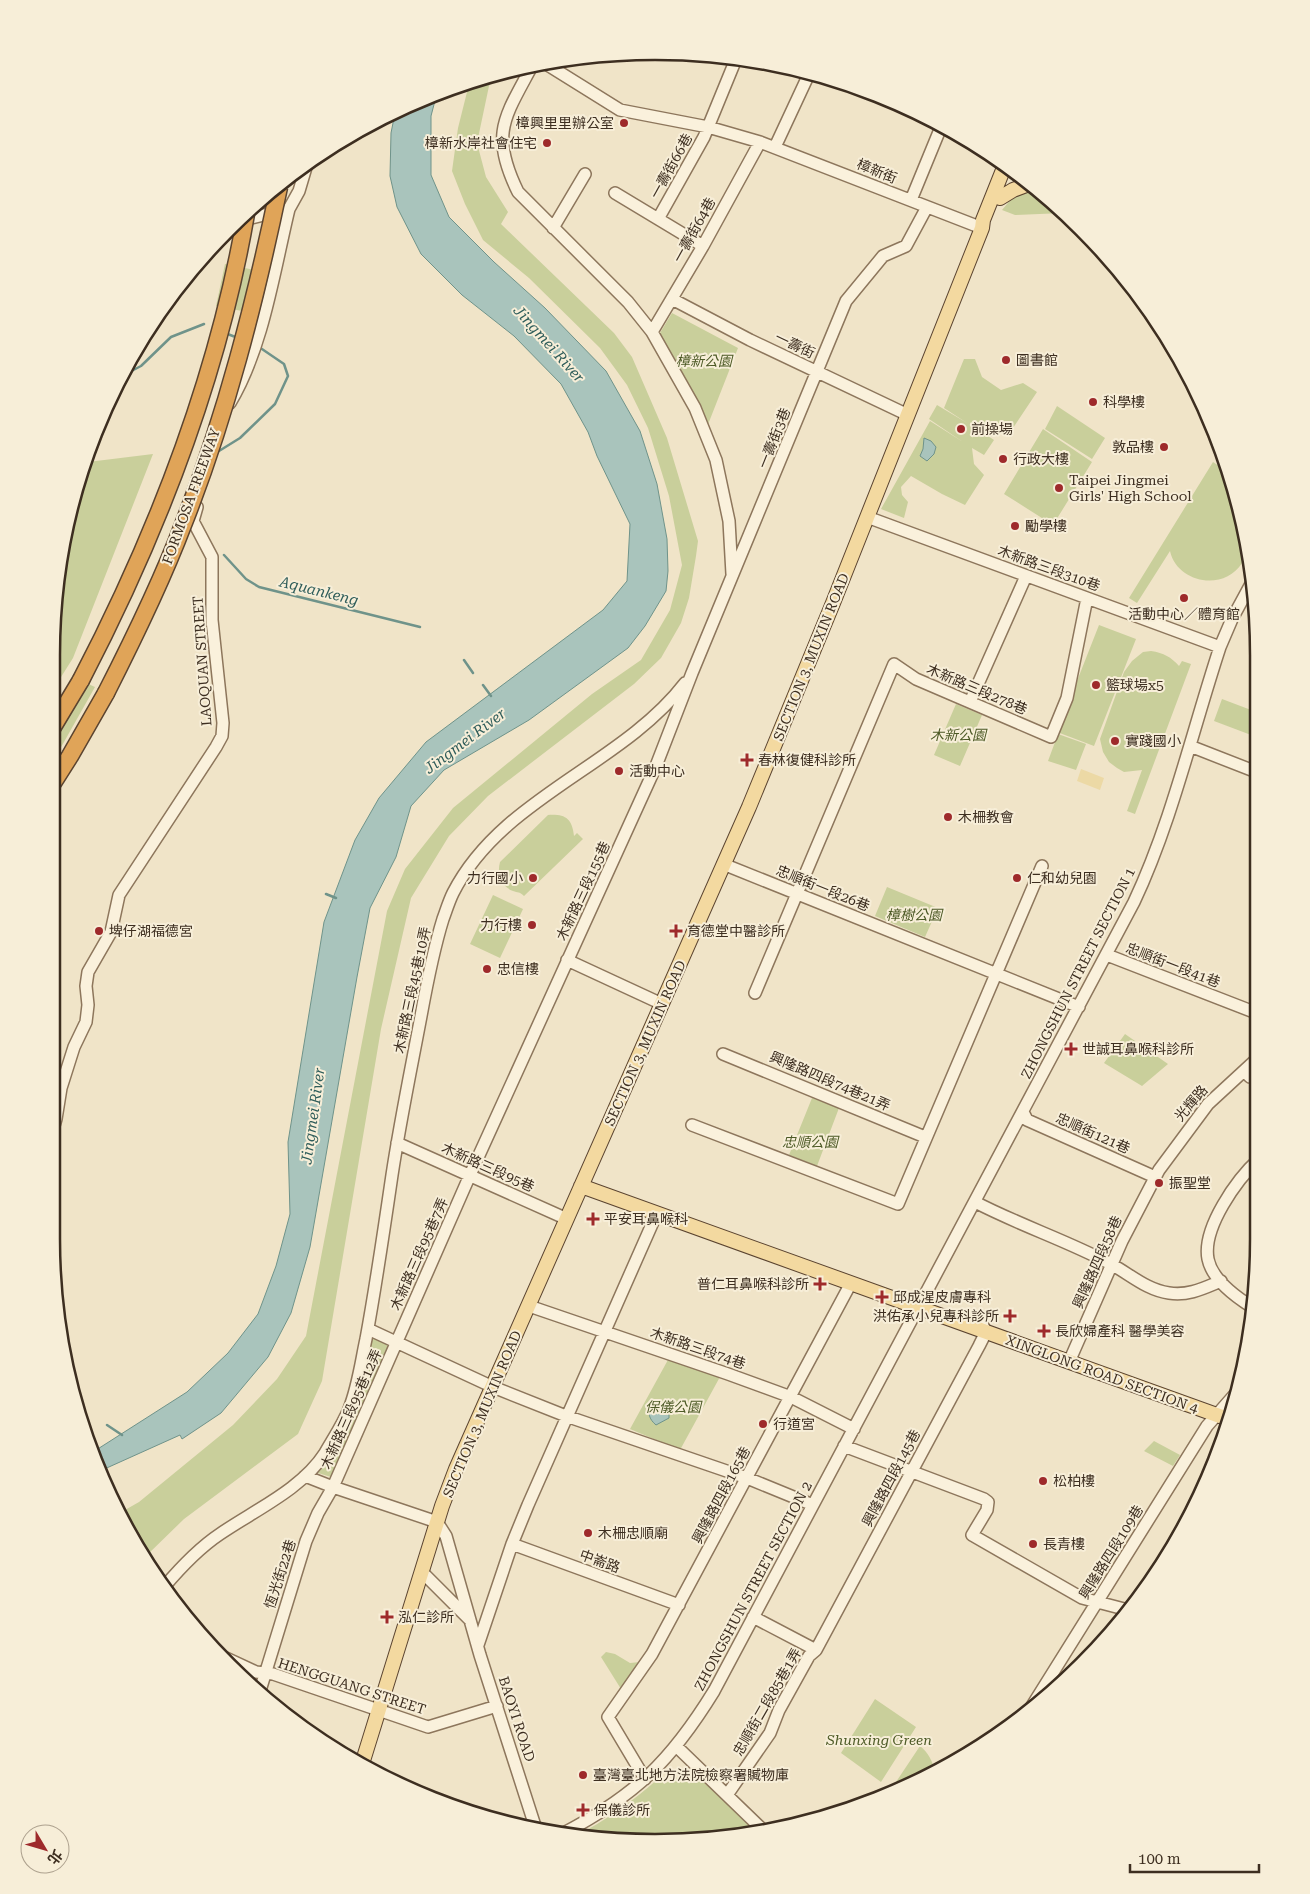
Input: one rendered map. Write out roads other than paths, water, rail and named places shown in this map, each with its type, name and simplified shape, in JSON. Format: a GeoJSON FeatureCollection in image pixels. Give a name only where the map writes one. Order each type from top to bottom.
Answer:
{"type":"FeatureCollection","features":[{"type":"Feature","properties":{"kind":"highway","name":"FORMOSA FREEWAY"},"geometry":{"type":"LineString","coordinates":[[60,772],[106,693],[139,629],[183,525],[217,427],[247,329],[276,197]]}},
{"type":"Feature","properties":{"kind":"highway","name":"FORMOSA FREEWAY"},"geometry":{"type":"LineString","coordinates":[[60,715],[81,680],[109,626],[146,544],[179,460],[214,352],[243,226]]}},
{"type":"Feature","properties":{"kind":"main road","name":"SECTION 3, MUXIN ROAD"},"geometry":{"type":"LineString","coordinates":[[364,1758],[437,1522],[456,1469],[779,735],[908,415],[1002,172]]}},
{"type":"Feature","properties":{"kind":"main road","name":"SECTION 3, MUXIN ROAD"},"geometry":{"type":"LineString","coordinates":[[982,228],[990,222],[1010,178]]}},
{"type":"Feature","properties":{"kind":"main road"},"geometry":{"type":"LineString","coordinates":[[1000,198],[1022,187]]}},
{"type":"Feature","properties":{"kind":"main road","name":"XINGLONG ROAD SECTION 4"},"geometry":{"type":"LineString","coordinates":[[583,1182],[657,1213],[851,1283],[920,1303]]}},
{"type":"Feature","properties":{"kind":"main road","name":"XINGLONG ROAD SECTION 4"},"geometry":{"type":"LineString","coordinates":[[583,1182],[1224,1413]]}},
{"type":"Feature","properties":{"kind":"street","name":"一壽街66巷"},"geometry":{"type":"LineString","coordinates":[[658,220],[708,127],[733,65]]}},
{"type":"Feature","properties":{"kind":"street"},"geometry":{"type":"LineString","coordinates":[[554,69],[620,110],[708,127]]}},
{"type":"Feature","properties":{"kind":"street"},"geometry":{"type":"LineString","coordinates":[[528,74],[507,112],[502,132],[502,153],[508,173],[518,192],[628,302],[652,332],[695,408],[716,460],[729,521],[731,581]]}},
{"type":"Feature","properties":{"kind":"street"},"geometry":{"type":"LineString","coordinates":[[774,147],[806,79]]}},
{"type":"Feature","properties":{"kind":"street","name":"樟新街"},"geometry":{"type":"LineString","coordinates":[[708,127],[774,147],[982,228]]}},
{"type":"Feature","properties":{"kind":"street"},"geometry":{"type":"LineString","coordinates":[[911,200],[939,133]]}},
{"type":"Feature","properties":{"kind":"street","name":"一壽街64巷"},"geometry":{"type":"LineString","coordinates":[[652,332],[703,246],[760,142]]}},
{"type":"Feature","properties":{"kind":"street","name":"SECTION 3, MUXIN ROAD"},"geometry":{"type":"LineString","coordinates":[[982,228],[978,216],[997,168]]}},
{"type":"Feature","properties":{"kind":"street"},"geometry":{"type":"LineString","coordinates":[[553,228],[585,174]]}},
{"type":"Feature","properties":{"kind":"street","name":"LAOQUAN STREET"},"geometry":{"type":"LineString","coordinates":[[60,1094],[74,1047],[86,1022],[88,972],[111,932],[119,895],[222,736],[223,723],[212,620],[212,557],[193,522],[205,474],[227,409],[241,385],[259,333],[289,209],[299,191],[304,175]]}},
{"type":"Feature","properties":{"kind":"street"},"geometry":{"type":"LineString","coordinates":[[614,193],[703,246]]}},
{"type":"Feature","properties":{"kind":"street","name":"一壽街3巷"},"geometry":{"type":"LineString","coordinates":[[694,670],[846,301],[883,256],[906,246],[926,207]]}},
{"type":"Feature","properties":{"kind":"street"},"geometry":{"type":"LineString","coordinates":[[252,218],[289,209]]}},
{"type":"Feature","properties":{"kind":"street","name":"一壽街"},"geometry":{"type":"LineString","coordinates":[[672,299],[750,340],[908,415]]}},
{"type":"Feature","properties":{"kind":"street","name":"木新路三段310巷"},"geometry":{"type":"LineString","coordinates":[[867,518],[1220,647]]}},
{"type":"Feature","properties":{"kind":"street"},"geometry":{"type":"LineString","coordinates":[[970,702],[1026,576]]}},
{"type":"Feature","properties":{"kind":"street","name":"ZHONGSHUN STREET SECTION 1"},"geometry":{"type":"LineString","coordinates":[[920,1303],[1134,902],[1166,824],[1220,647],[1247,592]]}},
{"type":"Feature","properties":{"kind":"street","name":"木新路三段278巷"},"geometry":{"type":"LineString","coordinates":[[797,894],[894,664],[916,679],[1051,737],[1067,698],[1087,598]]}},
{"type":"Feature","properties":{"kind":"street","name":"木新路三段155巷"},"geometry":{"type":"LineString","coordinates":[[662,1004],[567,960],[656,766],[694,670]]}},
{"type":"Feature","properties":{"kind":"street","name":"木新路三段45巷10弄"},"geometry":{"type":"LineString","coordinates":[[169,1582],[198,1551],[218,1535],[279,1496],[305,1476],[324,1455],[349,1410],[368,1329],[397,1143],[434,946],[451,896],[479,853],[502,830],[549,793],[614,748],[659,712],[694,670]]}},
{"type":"Feature","properties":{"kind":"street"},"geometry":{"type":"LineString","coordinates":[[1190,746],[1250,769]]}},
{"type":"Feature","properties":{"kind":"street","name":"忠順街一段26巷"},"geometry":{"type":"LineString","coordinates":[[723,864],[1079,1007]]}},
{"type":"Feature","properties":{"kind":"street"},"geometry":{"type":"LineString","coordinates":[[692,1125],[898,1204],[1042,866]]}},
{"type":"Feature","properties":{"kind":"street"},"geometry":{"type":"LineString","coordinates":[[755,993],[797,894]]}},
{"type":"Feature","properties":{"kind":"street","name":"忠順街一段41巷"},"geometry":{"type":"LineString","coordinates":[[1107,955],[1250,1011]]}},
{"type":"Feature","properties":{"kind":"street","name":"木新路三段95巷7弄"},"geometry":{"type":"LineString","coordinates":[[396,1344],[567,960]]}},
{"type":"Feature","properties":{"kind":"street","name":"興隆路四段74巷21弄"},"geometry":{"type":"LineString","coordinates":[[723,1054],[926,1137]]}},
{"type":"Feature","properties":{"kind":"street","name":"光輝路"},"geometry":{"type":"LineString","coordinates":[[1155,1177],[1208,1104],[1250,1065]]}},
{"type":"Feature","properties":{"kind":"street"},"geometry":{"type":"LineString","coordinates":[[1244,1071],[1250,1077]]}},
{"type":"Feature","properties":{"kind":"street","name":"忠順街121巷"},"geometry":{"type":"LineString","coordinates":[[1023,1112],[1027,1120],[1155,1177]]}},
{"type":"Feature","properties":{"kind":"street","name":"木新路三段95巷"},"geometry":{"type":"LineString","coordinates":[[397,1143],[567,1219]]}},
{"type":"Feature","properties":{"kind":"street"},"geometry":{"type":"LineString","coordinates":[[1246,1303],[1221,1281],[1214,1272],[1208,1261],[1207,1251],[1210,1235],[1226,1199],[1235,1184],[1250,1168]]}},
{"type":"Feature","properties":{"kind":"street","name":"興隆路四段58巷"},"geometry":{"type":"LineString","coordinates":[[1070,1358],[1112,1264],[1155,1177]]}},
{"type":"Feature","properties":{"kind":"street"},"geometry":{"type":"LineString","coordinates":[[975,1202],[1112,1264],[1145,1286],[1170,1293],[1185,1294],[1195,1292],[1221,1281]]}},
{"type":"Feature","properties":{"kind":"street"},"geometry":{"type":"LineString","coordinates":[[478,1645],[512,1544],[566,1416],[657,1213]]}},
{"type":"Feature","properties":{"kind":"street","name":"興隆路四段165巷"},"geometry":{"type":"LineString","coordinates":[[645,1779],[608,1717],[652,1654],[851,1283]]}},
{"type":"Feature","properties":{"kind":"street","name":"ZHONGSHUN STREET SECTION 2"},"geometry":{"type":"LineString","coordinates":[[572,1828],[606,1809],[645,1779],[676,1746],[696,1719],[714,1691],[754,1617],[920,1303]]}},
{"type":"Feature","properties":{"kind":"street","name":"木新路三段74巷"},"geometry":{"type":"LineString","coordinates":[[528,1306],[791,1397],[854,1429]]}},
{"type":"Feature","properties":{"kind":"street","name":"興隆路四段145巷"},"geometry":{"type":"LineString","coordinates":[[816,1650],[912,1471],[983,1326]]}},
{"type":"Feature","properties":{"kind":"street"},"geometry":{"type":"LineString","coordinates":[[368,1329],[396,1344],[492,1387],[566,1416],[747,1478],[813,1505]]}},
{"type":"Feature","properties":{"kind":"street","name":"木新路三段95巷12弄"},"geometry":{"type":"LineString","coordinates":[[333,1487],[396,1344]]}},
{"type":"Feature","properties":{"kind":"street","name":"興隆路四段109巷"},"geometry":{"type":"LineString","coordinates":[[1042,1690],[1207,1426],[1223,1414]]}},
{"type":"Feature","properties":{"kind":"street"},"geometry":{"type":"LineString","coordinates":[[844,1446],[984,1499],[988,1502],[987,1510],[972,1535],[1082,1598],[1121,1608]]}},
{"type":"Feature","properties":{"kind":"street"},"geometry":{"type":"LineString","coordinates":[[305,1476],[437,1522]]}},
{"type":"Feature","properties":{"kind":"street","name":"恆光街22巷"},"geometry":{"type":"LineString","coordinates":[[260,1683],[260,1673],[306,1541],[318,1513],[333,1487]]}},
{"type":"Feature","properties":{"kind":"street","name":"BAOYI ROAD"},"geometry":{"type":"LineString","coordinates":[[437,1522],[446,1536],[534,1822]]}},
{"type":"Feature","properties":{"kind":"street","name":"中崙路"},"geometry":{"type":"LineString","coordinates":[[512,1544],[679,1605]]}},
{"type":"Feature","properties":{"kind":"street"},"geometry":{"type":"LineString","coordinates":[[422,1572],[471,1621]]}},
{"type":"Feature","properties":{"kind":"street"},"geometry":{"type":"LineString","coordinates":[[754,1617],[816,1650]]}},
{"type":"Feature","properties":{"kind":"street","name":"忠順街二段85巷1弄"},"geometry":{"type":"LineString","coordinates":[[727,1795],[770,1733],[779,1710],[804,1664],[816,1650]]}},
{"type":"Feature","properties":{"kind":"street","name":"HENGGUANG STREET"},"geometry":{"type":"LineString","coordinates":[[237,1663],[260,1673],[428,1726],[497,1706]]}},
{"type":"Feature","properties":{"kind":"street"},"geometry":{"type":"LineString","coordinates":[[676,1746],[758,1825]]}},
{"type":"Feature","properties":{"kind":"water","name":"Jingmei River"},"geometry":{"type":"Polygon","coordinates":[[[435,102],[431,116],[431,175],[449,217],[494,262],[545,308],[606,371],[640,431],[657,484],[667,539],[668,571],[666,591],[645,626],[628,648],[529,720],[444,770],[411,806],[396,857],[370,908],[310,1247],[291,1313],[268,1357],[221,1413],[182,1439],[180,1435],[106,1468],[98,1448],[187,1392],[228,1353],[258,1314],[276,1266],[290,1214],[288,1142],[324,922],[355,840],[379,798],[426,742],[603,610],[627,581],[630,524],[597,456],[588,432],[561,384],[514,336],[462,295],[421,254],[397,207],[390,176],[391,133],[394,120],[435,102]]]}},
{"type":"Feature","properties":{"kind":"water"},"geometry":{"type":"Polygon","coordinates":[[[924,438],[931,441],[936,447],[934,454],[927,461],[920,456],[924,438]]]}},
{"type":"Feature","properties":{"kind":"water"},"geometry":{"type":"Polygon","coordinates":[[[666,1401],[669,1408],[669,1418],[656,1425],[650,1416],[650,1408],[652,1405],[660,1405],[666,1401]]]}},
{"type":"Feature","properties":{"kind":"waterway","name":"Aquankeng"},"geometry":{"type":"LineString","coordinates":[[133,370],[141,366],[171,337],[204,324]]}},
{"type":"Feature","properties":{"kind":"waterway","name":"Aquankeng"},"geometry":{"type":"LineString","coordinates":[[225,333],[238,338]]}},
{"type":"Feature","properties":{"kind":"waterway","name":"Aquankeng"},"geometry":{"type":"LineString","coordinates":[[219,451],[240,438],[275,404],[288,376],[284,364],[259,347]]}},
{"type":"Feature","properties":{"kind":"waterway","name":"Aquankeng"},"geometry":{"type":"LineString","coordinates":[[224,555],[246,579],[259,587],[420,627]]}},
{"type":"Feature","properties":{"kind":"waterway","name":"Aquankeng"},"geometry":{"type":"LineString","coordinates":[[464,660],[473,673]]}},
{"type":"Feature","properties":{"kind":"waterway","name":"Aquankeng"},"geometry":{"type":"LineString","coordinates":[[483,685],[491,696]]}},
{"type":"Feature","properties":{"kind":"waterway"},"geometry":{"type":"LineString","coordinates":[[326,894],[336,898]]}},
{"type":"Feature","properties":{"kind":"waterway"},"geometry":{"type":"LineString","coordinates":[[107,1425],[122,1435]]}},
{"type":"Feature","properties":{"kind":"place","name":"樟興里里辦公室"},"geometry":{"type":"Point","coordinates":[624,123]}},
{"type":"Feature","properties":{"kind":"place","name":"樟新水岸社會住宅"},"geometry":{"type":"Point","coordinates":[547,143]}},
{"type":"Feature","properties":{"kind":"place","name":"圖書館"},"geometry":{"type":"Point","coordinates":[1006,360]}},
{"type":"Feature","properties":{"kind":"place","name":"科學樓"},"geometry":{"type":"Point","coordinates":[1093,402]}},
{"type":"Feature","properties":{"kind":"place","name":"前操場"},"geometry":{"type":"Point","coordinates":[961,429]}},
{"type":"Feature","properties":{"kind":"place","name":"敦品樓"},"geometry":{"type":"Point","coordinates":[1164,447]}},
{"type":"Feature","properties":{"kind":"place","name":"行政大樓"},"geometry":{"type":"Point","coordinates":[1003,459]}},
{"type":"Feature","properties":{"kind":"place","name":"Taipei Jingmei Girls' High School"},"geometry":{"type":"Point","coordinates":[1059,488]}},
{"type":"Feature","properties":{"kind":"place","name":"勵學樓"},"geometry":{"type":"Point","coordinates":[1015,526]}},
{"type":"Feature","properties":{"kind":"place","name":"活動中心／體育館"},"geometry":{"type":"Point","coordinates":[1184,598]}},
{"type":"Feature","properties":{"kind":"place","name":"籃球場x5"},"geometry":{"type":"Point","coordinates":[1096,685]}},
{"type":"Feature","properties":{"kind":"place","name":"實踐國小"},"geometry":{"type":"Point","coordinates":[1115,741]}},
{"type":"Feature","properties":{"kind":"place","name":"春林復健科診所"},"geometry":{"type":"Point","coordinates":[747,760]}},
{"type":"Feature","properties":{"kind":"place","name":"活動中心"},"geometry":{"type":"Point","coordinates":[619,771]}},
{"type":"Feature","properties":{"kind":"place","name":"木柵教會"},"geometry":{"type":"Point","coordinates":[948,817]}},
{"type":"Feature","properties":{"kind":"place","name":"力行國小"},"geometry":{"type":"Point","coordinates":[533,878]}},
{"type":"Feature","properties":{"kind":"place","name":"仁和幼兒園"},"geometry":{"type":"Point","coordinates":[1017,878]}},
{"type":"Feature","properties":{"kind":"place","name":"力行樓"},"geometry":{"type":"Point","coordinates":[532,925]}},
{"type":"Feature","properties":{"kind":"place","name":"埤仔湖福德宮"},"geometry":{"type":"Point","coordinates":[99,931]}},
{"type":"Feature","properties":{"kind":"place","name":"育德堂中醫診所"},"geometry":{"type":"Point","coordinates":[676,931]}},
{"type":"Feature","properties":{"kind":"place","name":"忠信樓"},"geometry":{"type":"Point","coordinates":[487,969]}},
{"type":"Feature","properties":{"kind":"place","name":"世誠耳鼻喉科診所"},"geometry":{"type":"Point","coordinates":[1071,1049]}},
{"type":"Feature","properties":{"kind":"place","name":"振聖堂"},"geometry":{"type":"Point","coordinates":[1159,1183]}},
{"type":"Feature","properties":{"kind":"place","name":"平安耳鼻喉科"},"geometry":{"type":"Point","coordinates":[593,1219]}},
{"type":"Feature","properties":{"kind":"place","name":"普仁耳鼻喉科診所"},"geometry":{"type":"Point","coordinates":[820,1284]}},
{"type":"Feature","properties":{"kind":"place","name":"邱成湦皮膚專科"},"geometry":{"type":"Point","coordinates":[882,1297]}},
{"type":"Feature","properties":{"kind":"place","name":"洪佑承小兒專科診所"},"geometry":{"type":"Point","coordinates":[1010,1316]}},
{"type":"Feature","properties":{"kind":"place","name":"長欣婦產科 醫學美容"},"geometry":{"type":"Point","coordinates":[1044,1331]}},
{"type":"Feature","properties":{"kind":"place","name":"行道宮"},"geometry":{"type":"Point","coordinates":[763,1424]}},
{"type":"Feature","properties":{"kind":"place","name":"松柏樓"},"geometry":{"type":"Point","coordinates":[1043,1481]}},
{"type":"Feature","properties":{"kind":"place","name":"木柵忠順廟"},"geometry":{"type":"Point","coordinates":[588,1533]}},
{"type":"Feature","properties":{"kind":"place","name":"長青樓"},"geometry":{"type":"Point","coordinates":[1033,1544]}},
{"type":"Feature","properties":{"kind":"place","name":"泓仁診所"},"geometry":{"type":"Point","coordinates":[387,1617]}},
{"type":"Feature","properties":{"kind":"place","name":"臺灣臺北地方法院檢察署贓物庫"},"geometry":{"type":"Point","coordinates":[583,1775]}},
{"type":"Feature","properties":{"kind":"place","name":"保儀診所"},"geometry":{"type":"Point","coordinates":[583,1810]}},
{"type":"Feature","properties":{"kind":"park label","name":"樟新公園"},"geometry":{"type":"Point","coordinates":[704,361]}},
{"type":"Feature","properties":{"kind":"park label","name":"木新公園"},"geometry":{"type":"Point","coordinates":[958,735]}},
{"type":"Feature","properties":{"kind":"park label","name":"樟樹公園"},"geometry":{"type":"Point","coordinates":[914,915]}},
{"type":"Feature","properties":{"kind":"park label","name":"忠順公園"},"geometry":{"type":"Point","coordinates":[810,1142]}},
{"type":"Feature","properties":{"kind":"park label","name":"保儀公園"},"geometry":{"type":"Point","coordinates":[673,1407]}},
{"type":"Feature","properties":{"kind":"park label","name":"Shunxing Green"},"geometry":{"type":"Point","coordinates":[879,1740]}}]}
